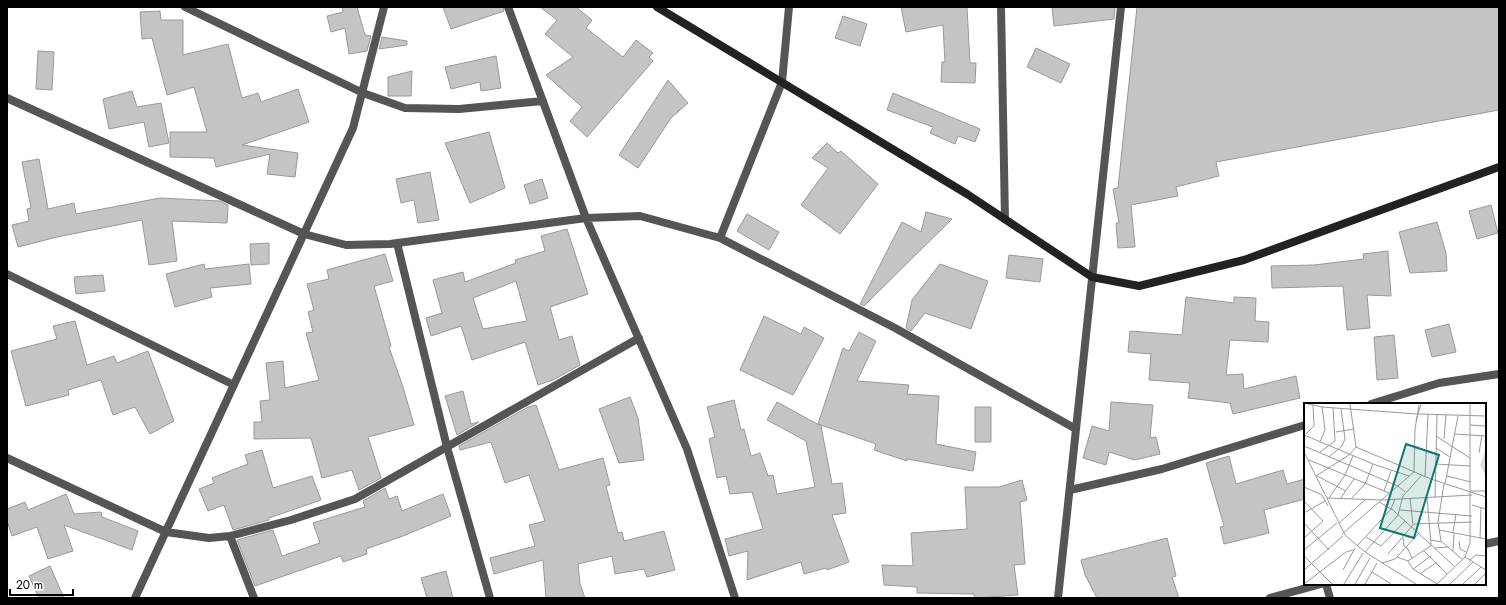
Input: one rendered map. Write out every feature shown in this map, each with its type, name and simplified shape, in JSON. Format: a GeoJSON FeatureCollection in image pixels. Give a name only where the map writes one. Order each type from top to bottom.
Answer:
{"type":"FeatureCollection","features":[{"type":"Feature","properties":{"kind":"street"},"geometry":{"type":"LineString","coordinates":[[185,7],[362,93],[406,108],[460,109],[543,101]]}},
{"type":"Feature","properties":{"kind":"street"},"geometry":{"type":"LineString","coordinates":[[135,598],[353,128],[384,7]]}},
{"type":"Feature","properties":{"kind":"street"},"geometry":{"type":"LineString","coordinates":[[508,7],[586,218],[687,449],[735,598]]}},
{"type":"Feature","properties":{"kind":"street"},"geometry":{"type":"LineString","coordinates":[[657,7],[1005,219],[1092,277],[1140,286],[1244,260],[1499,167]]}},
{"type":"Feature","properties":{"kind":"street"},"geometry":{"type":"LineString","coordinates":[[720,238],[782,82],[789,7]]}},
{"type":"Feature","properties":{"kind":"street"},"geometry":{"type":"LineString","coordinates":[[1001,7],[1005,219]]}},
{"type":"Feature","properties":{"kind":"street"},"geometry":{"type":"LineString","coordinates":[[1058,598],[1121,7]]}},
{"type":"Feature","properties":{"kind":"street"},"geometry":{"type":"LineString","coordinates":[[7,98],[304,234],[346,246],[397,243],[586,218],[640,216],[720,238],[895,328],[1076,429]]}},
{"type":"Feature","properties":{"kind":"street"},"geometry":{"type":"LineString","coordinates":[[397,243],[447,447],[490,598]]}},
{"type":"Feature","properties":{"kind":"street"},"geometry":{"type":"LineString","coordinates":[[7,274],[234,385]]}},
{"type":"Feature","properties":{"kind":"street"},"geometry":{"type":"LineString","coordinates":[[7,458],[166,532],[209,538],[230,536],[291,520],[355,499],[639,338]]}},
{"type":"Feature","properties":{"kind":"street"},"geometry":{"type":"LineString","coordinates":[[1374,403],[1439,383],[1499,374]]}},
{"type":"Feature","properties":{"kind":"street"},"geometry":{"type":"LineString","coordinates":[[1070,490],[1162,469],[1304,425]]}},
{"type":"Feature","properties":{"kind":"street"},"geometry":{"type":"LineString","coordinates":[[230,536],[254,598]]}},
{"type":"Feature","properties":{"kind":"street"},"geometry":{"type":"LineString","coordinates":[[1486,544],[1499,541]]}},
{"type":"Feature","properties":{"kind":"street"},"geometry":{"type":"LineString","coordinates":[[1270,598],[1317,585]]}},
{"type":"Feature","properties":{"kind":"street"},"geometry":{"type":"LineString","coordinates":[[1326,585],[1330,598]]}},
{"type":"Feature","properties":{"kind":"building"},"geometry":{"type":"Polygon","coordinates":[[[342,7],[357,7],[365,35],[371,36],[367,51],[349,54],[345,28],[331,32],[327,16],[343,12],[342,7]]]}},
{"type":"Feature","properties":{"kind":"building"},"geometry":{"type":"Polygon","coordinates":[[[443,7],[503,7],[504,11],[451,29],[443,7]]]}},
{"type":"Feature","properties":{"kind":"building"},"geometry":{"type":"Polygon","coordinates":[[[540,7],[576,7],[592,20],[586,28],[623,57],[636,40],[653,53],[649,57],[653,61],[587,137],[570,121],[582,107],[546,75],[573,57],[545,34],[557,20],[540,7]]]}},
{"type":"Feature","properties":{"kind":"building"},"geometry":{"type":"Polygon","coordinates":[[[901,7],[967,7],[970,63],[976,63],[975,83],[941,82],[942,62],[945,62],[943,25],[906,32],[901,7]]]}},
{"type":"Feature","properties":{"kind":"building"},"geometry":{"type":"Polygon","coordinates":[[[1052,7],[1115,7],[1114,19],[1054,26],[1052,7]]]}},
{"type":"Feature","properties":{"kind":"building"},"geometry":{"type":"Polygon","coordinates":[[[1137,7],[1499,7],[1499,110],[1216,162],[1219,176],[1176,187],[1178,196],[1131,205],[1135,247],[1118,248],[1116,223],[1119,223],[1113,189],[1118,188],[1137,7]]]}},
{"type":"Feature","properties":{"kind":"building"},"geometry":{"type":"Polygon","coordinates":[[[160,11],[161,20],[183,20],[183,55],[228,44],[242,98],[258,93],[261,102],[298,89],[309,122],[242,145],[298,153],[295,177],[267,174],[270,154],[216,167],[214,158],[170,157],[170,132],[207,132],[194,87],[167,95],[152,38],[142,39],[140,12],[160,11]]]}},
{"type":"Feature","properties":{"kind":"building"},"geometry":{"type":"Polygon","coordinates":[[[843,16],[867,24],[860,46],[835,38],[843,16]]]}},
{"type":"Feature","properties":{"kind":"building"},"geometry":{"type":"Polygon","coordinates":[[[382,37],[407,41],[407,45],[379,49],[382,37]]]}},
{"type":"Feature","properties":{"kind":"building"},"geometry":{"type":"Polygon","coordinates":[[[1036,48],[1070,64],[1061,83],[1027,67],[1036,48]]]}},
{"type":"Feature","properties":{"kind":"building"},"geometry":{"type":"Polygon","coordinates":[[[38,51],[54,52],[52,90],[36,89],[38,51]]]}},
{"type":"Feature","properties":{"kind":"building"},"geometry":{"type":"Polygon","coordinates":[[[496,56],[501,88],[481,91],[480,82],[451,89],[445,67],[496,56]]]}},
{"type":"Feature","properties":{"kind":"building"},"geometry":{"type":"Polygon","coordinates":[[[412,71],[411,96],[388,96],[388,77],[412,71]]]}},
{"type":"Feature","properties":{"kind":"building"},"geometry":{"type":"Polygon","coordinates":[[[668,80],[688,103],[671,118],[638,168],[619,155],[668,80]]]}},
{"type":"Feature","properties":{"kind":"building"},"geometry":{"type":"Polygon","coordinates":[[[132,91],[137,107],[161,103],[169,143],[149,147],[144,122],[109,129],[103,99],[132,91]]]}},
{"type":"Feature","properties":{"kind":"building"},"geometry":{"type":"Polygon","coordinates":[[[893,93],[980,129],[975,142],[958,136],[955,144],[930,133],[933,127],[887,110],[893,93]]]}},
{"type":"Feature","properties":{"kind":"building"},"geometry":{"type":"Polygon","coordinates":[[[489,132],[505,188],[470,203],[445,143],[489,132]]]}},
{"type":"Feature","properties":{"kind":"building"},"geometry":{"type":"Polygon","coordinates":[[[827,143],[838,153],[841,151],[878,184],[840,234],[801,205],[828,168],[812,158],[827,143]]]}},
{"type":"Feature","properties":{"kind":"building"},"geometry":{"type":"Polygon","coordinates":[[[39,159],[48,209],[74,203],[76,214],[160,198],[220,201],[228,205],[227,223],[172,221],[177,261],[149,265],[142,220],[57,237],[18,247],[12,225],[29,221],[27,209],[31,208],[22,162],[39,159]]]}},
{"type":"Feature","properties":{"kind":"building"},"geometry":{"type":"Polygon","coordinates":[[[430,172],[439,220],[418,223],[414,200],[401,203],[396,179],[430,172]]]}},
{"type":"Feature","properties":{"kind":"building"},"geometry":{"type":"Polygon","coordinates":[[[542,179],[548,198],[530,204],[524,185],[542,179]]]}},
{"type":"Feature","properties":{"kind":"building"},"geometry":{"type":"Polygon","coordinates":[[[1491,205],[1498,233],[1477,239],[1469,211],[1491,205]]]}},
{"type":"Feature","properties":{"kind":"building"},"geometry":{"type":"Polygon","coordinates":[[[926,212],[952,219],[864,306],[860,304],[902,222],[921,232],[926,212]]]}},
{"type":"Feature","properties":{"kind":"building"},"geometry":{"type":"Polygon","coordinates":[[[747,214],[779,232],[769,250],[737,231],[747,214]]]}},
{"type":"Feature","properties":{"kind":"building"},"geometry":{"type":"Polygon","coordinates":[[[1437,222],[1446,253],[1447,271],[1410,273],[1399,232],[1437,222]]]}},
{"type":"Feature","properties":{"kind":"building"},"geometry":{"type":"Polygon","coordinates":[[[567,229],[588,294],[550,307],[559,340],[572,336],[580,365],[553,380],[538,385],[525,342],[472,360],[461,326],[431,336],[426,318],[442,313],[433,280],[463,272],[465,282],[516,263],[515,260],[545,251],[541,236],[567,229]],[[516,281],[473,298],[483,329],[527,321],[516,281]]]}},
{"type":"Feature","properties":{"kind":"building"},"geometry":{"type":"Polygon","coordinates":[[[269,243],[269,264],[251,265],[250,244],[269,243]]]}},
{"type":"Feature","properties":{"kind":"building"},"geometry":{"type":"Polygon","coordinates":[[[1388,251],[1391,296],[1367,295],[1370,328],[1347,330],[1343,286],[1272,288],[1271,266],[1314,265],[1364,259],[1363,254],[1388,251]]]}},
{"type":"Feature","properties":{"kind":"building"},"geometry":{"type":"Polygon","coordinates":[[[385,254],[393,281],[374,286],[391,346],[389,347],[414,425],[368,437],[381,478],[359,490],[352,470],[322,478],[311,438],[254,439],[254,422],[262,422],[260,401],[270,400],[266,363],[283,361],[285,388],[319,380],[306,333],[313,332],[308,312],[314,310],[307,284],[329,279],[327,270],[385,254]]]}},
{"type":"Feature","properties":{"kind":"building"},"geometry":{"type":"Polygon","coordinates":[[[1009,255],[1043,259],[1040,282],[1006,278],[1009,255]]]}},
{"type":"Feature","properties":{"kind":"building"},"geometry":{"type":"Polygon","coordinates":[[[204,264],[205,269],[249,264],[251,284],[210,288],[212,297],[175,307],[166,274],[204,264]]]}},
{"type":"Feature","properties":{"kind":"building"},"geometry":{"type":"Polygon","coordinates":[[[940,264],[988,281],[971,329],[925,313],[911,331],[906,328],[912,300],[940,264]]]}},
{"type":"Feature","properties":{"kind":"building"},"geometry":{"type":"Polygon","coordinates":[[[103,275],[105,291],[76,294],[74,277],[103,275]]]}},
{"type":"Feature","properties":{"kind":"building"},"geometry":{"type":"Polygon","coordinates":[[[1186,297],[1234,303],[1234,297],[1256,298],[1255,321],[1269,322],[1268,342],[1230,340],[1226,375],[1243,374],[1244,389],[1296,376],[1300,398],[1233,414],[1230,403],[1188,398],[1190,383],[1149,380],[1151,354],[1128,352],[1130,331],[1182,335],[1186,297]]]}},
{"type":"Feature","properties":{"kind":"building"},"geometry":{"type":"Polygon","coordinates":[[[764,316],[801,334],[804,327],[824,338],[793,395],[740,370],[764,316]]]}},
{"type":"Feature","properties":{"kind":"building"},"geometry":{"type":"Polygon","coordinates":[[[75,321],[87,365],[114,356],[117,363],[148,351],[174,421],[150,434],[135,407],[113,415],[101,380],[68,390],[69,395],[26,406],[11,351],[57,339],[53,326],[75,321]]]}},
{"type":"Feature","properties":{"kind":"building"},"geometry":{"type":"Polygon","coordinates":[[[1449,324],[1456,352],[1432,357],[1425,330],[1449,324]]]}},
{"type":"Feature","properties":{"kind":"building"},"geometry":{"type":"Polygon","coordinates":[[[859,332],[876,341],[857,381],[909,385],[907,394],[939,396],[936,444],[976,452],[973,471],[907,459],[907,461],[874,450],[876,444],[818,424],[843,348],[849,351],[859,332]]]}},
{"type":"Feature","properties":{"kind":"building"},"geometry":{"type":"Polygon","coordinates":[[[1394,335],[1398,378],[1377,380],[1374,337],[1394,335]]]}},
{"type":"Feature","properties":{"kind":"building"},"geometry":{"type":"Polygon","coordinates":[[[463,391],[471,424],[479,422],[457,435],[445,396],[463,391]]]}},
{"type":"Feature","properties":{"kind":"building"},"geometry":{"type":"Polygon","coordinates":[[[630,397],[638,418],[644,460],[619,463],[599,409],[630,397]]]}},
{"type":"Feature","properties":{"kind":"building"},"geometry":{"type":"Polygon","coordinates":[[[734,400],[741,430],[744,429],[751,456],[760,453],[768,476],[773,475],[777,494],[815,487],[806,441],[767,420],[777,402],[821,426],[832,484],[842,483],[846,513],[832,515],[849,562],[827,570],[826,568],[804,574],[801,562],[747,580],[748,551],[729,556],[725,539],[763,529],[752,492],[730,494],[726,476],[717,478],[709,439],[715,437],[707,407],[734,400]]]}},
{"type":"Feature","properties":{"kind":"building"},"geometry":{"type":"Polygon","coordinates":[[[1111,402],[1153,405],[1150,438],[1156,437],[1160,454],[1135,460],[1109,452],[1106,465],[1083,458],[1092,426],[1109,431],[1111,402]]]}},
{"type":"Feature","properties":{"kind":"building"},"geometry":{"type":"Polygon","coordinates":[[[536,405],[559,470],[603,458],[610,485],[606,486],[618,533],[622,532],[624,541],[664,531],[675,570],[647,577],[644,569],[615,574],[612,556],[578,564],[580,584],[585,598],[546,598],[543,560],[494,574],[490,558],[535,546],[529,525],[545,521],[529,475],[505,483],[491,442],[460,450],[459,446],[528,407],[536,405]]]}},
{"type":"Feature","properties":{"kind":"building"},"geometry":{"type":"Polygon","coordinates":[[[975,407],[991,407],[991,442],[975,442],[975,407]]]}},
{"type":"Feature","properties":{"kind":"building"},"geometry":{"type":"Polygon","coordinates":[[[262,450],[273,488],[312,476],[321,500],[269,518],[269,520],[233,530],[224,505],[208,511],[199,489],[214,483],[212,478],[248,464],[245,455],[262,450]]]}},
{"type":"Feature","properties":{"kind":"building"},"geometry":{"type":"Polygon","coordinates":[[[1229,456],[1236,484],[1283,470],[1287,484],[1304,479],[1304,499],[1264,510],[1269,533],[1224,544],[1220,527],[1224,526],[1206,463],[1229,456]]]}},
{"type":"Feature","properties":{"kind":"building"},"geometry":{"type":"Polygon","coordinates":[[[1022,480],[1027,500],[1020,502],[1025,564],[1014,565],[1018,595],[975,598],[974,594],[917,593],[917,587],[884,585],[882,565],[913,566],[911,533],[967,529],[965,487],[999,487],[1022,480]]]}},
{"type":"Feature","properties":{"kind":"building"},"geometry":{"type":"Polygon","coordinates":[[[385,488],[389,499],[397,496],[402,511],[443,494],[451,516],[403,536],[366,549],[367,554],[343,562],[341,556],[255,586],[237,540],[273,530],[282,556],[320,543],[313,523],[365,507],[363,501],[385,488]]]}},
{"type":"Feature","properties":{"kind":"building"},"geometry":{"type":"Polygon","coordinates":[[[66,494],[74,514],[101,512],[102,517],[138,531],[132,550],[64,525],[73,551],[48,559],[37,527],[12,536],[7,521],[7,509],[25,502],[28,510],[66,494]]]}},
{"type":"Feature","properties":{"kind":"building"},"geometry":{"type":"Polygon","coordinates":[[[1167,538],[1176,576],[1172,577],[1179,598],[1097,598],[1085,575],[1081,560],[1167,538]]]}},
{"type":"Feature","properties":{"kind":"building"},"geometry":{"type":"Polygon","coordinates":[[[50,566],[64,598],[39,598],[29,576],[50,566]]]}},
{"type":"Feature","properties":{"kind":"building"},"geometry":{"type":"Polygon","coordinates":[[[446,571],[453,598],[427,598],[421,578],[446,571]]]}}]}
